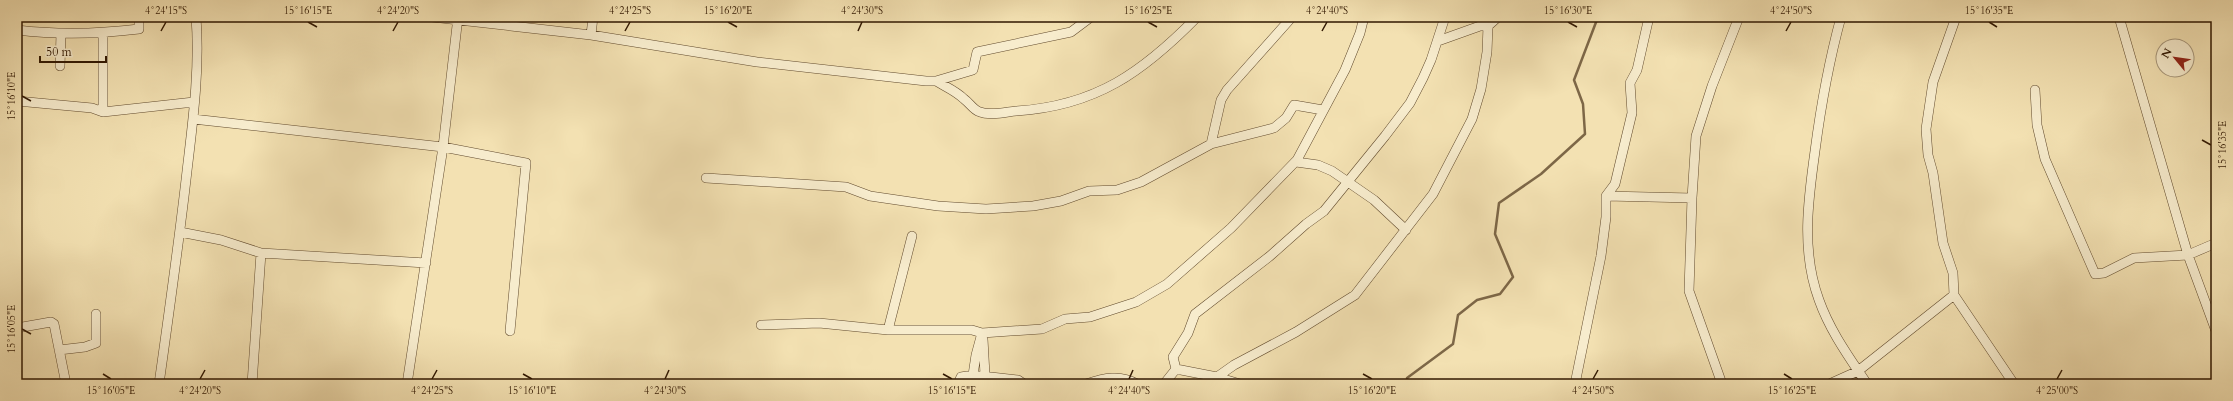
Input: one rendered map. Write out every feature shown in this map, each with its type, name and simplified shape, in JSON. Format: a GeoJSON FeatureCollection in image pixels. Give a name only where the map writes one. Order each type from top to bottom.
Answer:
{"type":"FeatureCollection","features":[{"type":"Feature","properties":{"kind":"street"},"geometry":{"type":"LineString","coordinates":[[17,30],[61,34],[103,34],[139,29],[139,17]]}},
{"type":"Feature","properties":{"kind":"street"},"geometry":{"type":"LineString","coordinates":[[158,384],[180,232],[194,119],[198,44],[196,17]]}},
{"type":"Feature","properties":{"kind":"street"},"geometry":{"type":"LineString","coordinates":[[432,17],[458,18],[591,36],[757,62],[936,81],[973,70],[977,52],[1071,32],[1091,17]]}},
{"type":"Feature","properties":{"kind":"street"},"geometry":{"type":"LineString","coordinates":[[591,36],[593,17]]}},
{"type":"Feature","properties":{"kind":"street"},"geometry":{"type":"LineString","coordinates":[[936,81],[954,91],[973,109],[984,113],[1034,110],[1079,100],[1106,89],[1132,75],[1175,39],[1197,17]]}},
{"type":"Feature","properties":{"kind":"street"},"geometry":{"type":"LineString","coordinates":[[1210,144],[1221,100],[1226,90],[1292,17]]}},
{"type":"Feature","properties":{"kind":"street"},"geometry":{"type":"LineString","coordinates":[[761,325],[819,323],[888,330],[972,330],[982,333],[1042,329],[1065,319],[1090,317],[1136,302],[1167,284],[1231,228],[1296,162],[1345,70],[1360,33],[1364,17]]}},
{"type":"Feature","properties":{"kind":"street"},"geometry":{"type":"LineString","coordinates":[[1176,370],[1173,357],[1188,333],[1195,314],[1270,256],[1324,210],[1410,103],[1431,60],[1445,17]]}},
{"type":"Feature","properties":{"kind":"street"},"geometry":{"type":"LineString","coordinates":[[1438,41],[1474,28],[1488,26],[1498,17]]}},
{"type":"Feature","properties":{"kind":"street"},"geometry":{"type":"LineString","coordinates":[[1575,384],[1601,256],[1606,217],[1606,196],[1615,184],[1632,113],[1630,83],[1637,70],[1649,17]]}},
{"type":"Feature","properties":{"kind":"street"},"geometry":{"type":"LineString","coordinates":[[1722,384],[1689,291],[1692,198],[1696,136],[1712,86],[1739,17]]}},
{"type":"Feature","properties":{"kind":"street"},"geometry":{"type":"LineString","coordinates":[[1841,17],[1823,90],[1808,203],[1807,238],[1819,299],[1837,337],[1867,384]]}},
{"type":"Feature","properties":{"kind":"street"},"geometry":{"type":"LineString","coordinates":[[1956,17],[1933,82],[1926,129],[1928,155],[1933,173],[1943,243],[1953,273],[1954,295],[2014,384]]}},
{"type":"Feature","properties":{"kind":"street"},"geometry":{"type":"LineString","coordinates":[[2119,17],[2188,256],[2216,331]]}},
{"type":"Feature","properties":{"kind":"street"},"geometry":{"type":"LineString","coordinates":[[407,384],[444,147],[458,18]]}},
{"type":"Feature","properties":{"kind":"street"},"geometry":{"type":"LineString","coordinates":[[1217,377],[1234,365],[1296,332],[1355,295],[1406,230],[1433,194],[1472,119],[1481,89],[1487,52],[1488,26]]}},
{"type":"Feature","properties":{"kind":"street"},"geometry":{"type":"LineString","coordinates":[[60,66],[61,34]]}},
{"type":"Feature","properties":{"kind":"street"},"geometry":{"type":"LineString","coordinates":[[103,34],[103,112]]}},
{"type":"Feature","properties":{"kind":"street"},"geometry":{"type":"LineString","coordinates":[[2035,90],[2037,125],[2045,159],[2095,274],[2104,273],[2134,258],[2188,256],[2216,243]]}},
{"type":"Feature","properties":{"kind":"street"},"geometry":{"type":"LineString","coordinates":[[17,101],[92,108],[103,112],[194,102]]}},
{"type":"Feature","properties":{"kind":"street"},"geometry":{"type":"LineString","coordinates":[[706,178],[846,188],[870,196],[938,206],[986,209],[1033,206],[1061,201],[1089,191],[1117,190],[1127,187],[1155,175],[1210,144],[1274,128],[1286,118],[1294,105],[1323,110]]}},
{"type":"Feature","properties":{"kind":"street"},"geometry":{"type":"LineString","coordinates":[[194,119],[444,147],[526,163],[510,331]]}},
{"type":"Feature","properties":{"kind":"street"},"geometry":{"type":"LineString","coordinates":[[1296,162],[1324,167],[1374,200],[1406,230]]}},
{"type":"Feature","properties":{"kind":"street"},"geometry":{"type":"LineString","coordinates":[[1606,196],[1692,198]]}},
{"type":"Feature","properties":{"kind":"street"},"geometry":{"type":"LineString","coordinates":[[180,232],[221,240],[260,253],[426,263]]}},
{"type":"Feature","properties":{"kind":"street"},"geometry":{"type":"LineString","coordinates":[[888,330],[912,236]]}},
{"type":"Feature","properties":{"kind":"street"},"geometry":{"type":"LineString","coordinates":[[252,384],[260,253]]}},
{"type":"Feature","properties":{"kind":"street"},"geometry":{"type":"LineString","coordinates":[[1829,384],[1858,370],[1954,295]]}},
{"type":"Feature","properties":{"kind":"street"},"geometry":{"type":"LineString","coordinates":[[59,350],[86,347],[96,343],[96,314]]}},
{"type":"Feature","properties":{"kind":"street"},"geometry":{"type":"LineString","coordinates":[[17,328],[50,322],[54,324],[66,384]]}},
{"type":"Feature","properties":{"kind":"street"},"geometry":{"type":"LineString","coordinates":[[973,375],[976,355],[982,333]]}},
{"type":"Feature","properties":{"kind":"street"},"geometry":{"type":"LineString","coordinates":[[982,333],[985,375]]}},
{"type":"Feature","properties":{"kind":"street"},"geometry":{"type":"LineString","coordinates":[[1176,370],[1217,377],[1240,384]]}},
{"type":"Feature","properties":{"kind":"street"},"geometry":{"type":"LineString","coordinates":[[1164,384],[1176,370]]}},
{"type":"Feature","properties":{"kind":"street"},"geometry":{"type":"LineString","coordinates":[[958,384],[960,378],[973,375],[985,375],[1018,380],[1024,384]]}},
{"type":"Feature","properties":{"kind":"street"},"geometry":{"type":"LineString","coordinates":[[1086,384],[1110,377],[1122,378],[1137,384]]}},
{"type":"Feature","properties":{"kind":"waterway"},"geometry":{"type":"LineString","coordinates":[[1408,384],[1407,378],[1453,344],[1458,315],[1477,300],[1500,294],[1513,277],[1495,234],[1499,203],[1541,174],[1585,134],[1583,104],[1574,80],[1598,17]]}}]}
